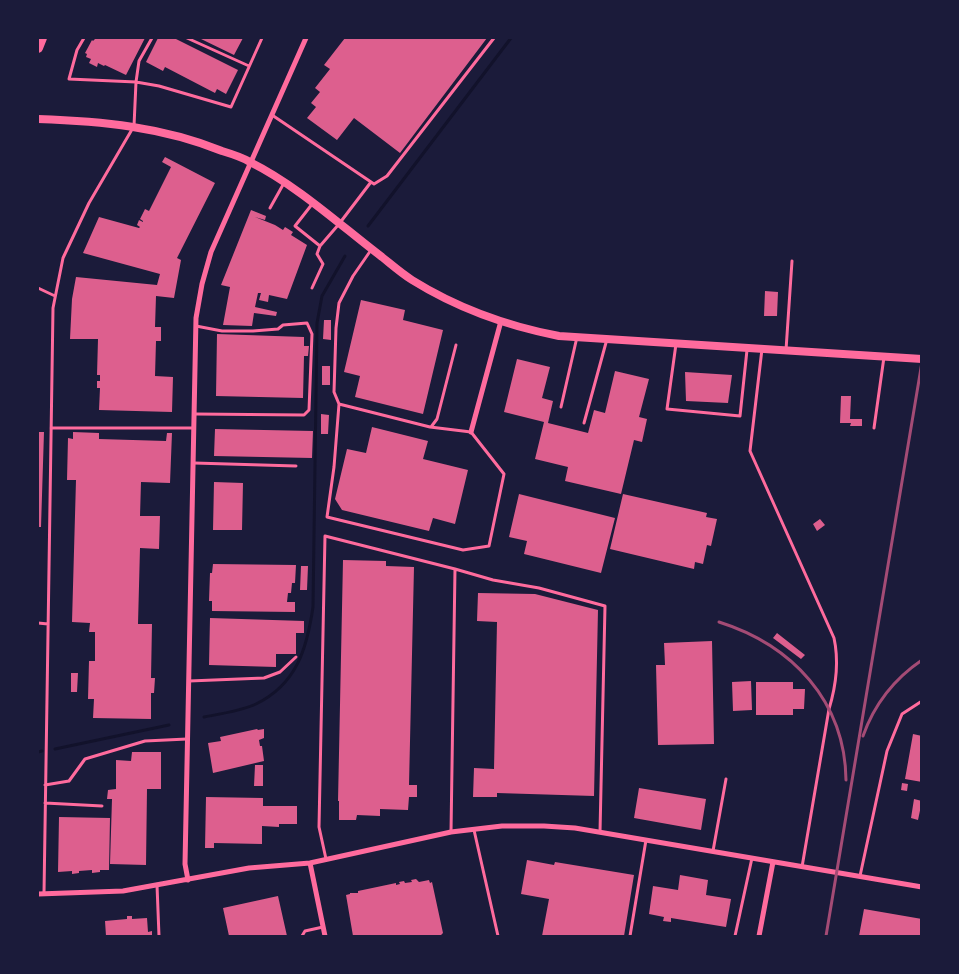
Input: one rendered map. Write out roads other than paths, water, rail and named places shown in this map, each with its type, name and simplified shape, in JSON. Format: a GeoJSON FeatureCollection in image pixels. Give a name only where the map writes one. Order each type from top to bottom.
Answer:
{"type":"FeatureCollection","features":[{"type":"Feature","properties":{"kind":"main road"},"geometry":{"type":"LineString","coordinates":[[38,48],[42,38]]}},
{"type":"Feature","properties":{"kind":"street"},"geometry":{"type":"LineString","coordinates":[[188,880],[185,864],[196,326],[202,284],[211,252],[306,38]]}},
{"type":"Feature","properties":{"kind":"street"},"geometry":{"type":"LineString","coordinates":[[38,119],[82,120],[134,126],[196,140],[250,162],[313,203],[411,279],[477,314],[536,331],[559,336],[922,359]]}},
{"type":"Feature","properties":{"kind":"street"},"geometry":{"type":"LineString","coordinates":[[471,432],[501,321]]}},
{"type":"Feature","properties":{"kind":"street"},"geometry":{"type":"LineString","coordinates":[[41,894],[123,891],[249,868],[310,863],[451,832],[502,826],[544,826],[600,833],[922,887]]}},
{"type":"Feature","properties":{"kind":"street"},"geometry":{"type":"LineString","coordinates":[[759,936],[772,862]]}},
{"type":"Feature","properties":{"kind":"street"},"geometry":{"type":"LineString","coordinates":[[310,863],[326,936]]}},
{"type":"Feature","properties":{"kind":"lane"},"geometry":{"type":"LineString","coordinates":[[84,38],[77,50],[70,79],[136,82],[231,107],[262,38]]}},
{"type":"Feature","properties":{"kind":"lane"},"geometry":{"type":"LineString","coordinates":[[41,894],[46,786],[53,308],[63,258],[89,202],[134,126],[139,61],[152,38]]}},
{"type":"Feature","properties":{"kind":"lane"},"geometry":{"type":"LineString","coordinates":[[187,38],[249,66]]}},
{"type":"Feature","properties":{"kind":"lane"},"geometry":{"type":"LineString","coordinates":[[271,114],[374,184],[387,176],[494,38]]}},
{"type":"Feature","properties":{"kind":"lane"},"geometry":{"type":"LineString","coordinates":[[312,288],[323,264],[317,254],[320,246],[372,182]]}},
{"type":"Feature","properties":{"kind":"lane"},"geometry":{"type":"LineString","coordinates":[[270,208],[284,183]]}},
{"type":"Feature","properties":{"kind":"lane"},"geometry":{"type":"LineString","coordinates":[[313,203],[295,226],[320,246]]}},
{"type":"Feature","properties":{"kind":"lane"},"geometry":{"type":"LineString","coordinates":[[339,404],[430,427],[471,432],[504,474],[489,546],[463,550],[327,517],[334,467],[339,404],[334,392],[336,328],[339,303],[353,276],[372,249]]}},
{"type":"Feature","properties":{"kind":"lane"},"geometry":{"type":"LineString","coordinates":[[786,350],[792,261]]}},
{"type":"Feature","properties":{"kind":"lane"},"geometry":{"type":"LineString","coordinates":[[38,288],[56,296]]}},
{"type":"Feature","properties":{"kind":"lane"},"geometry":{"type":"LineString","coordinates":[[194,414],[304,415],[309,410],[312,343],[312,334],[307,324],[283,325],[278,329],[253,331],[222,331],[196,326]]}},
{"type":"Feature","properties":{"kind":"lane"},"geometry":{"type":"LineString","coordinates":[[561,408],[577,337]]}},
{"type":"Feature","properties":{"kind":"lane"},"geometry":{"type":"LineString","coordinates":[[584,423],[607,339]]}},
{"type":"Feature","properties":{"kind":"lane"},"geometry":{"type":"LineString","coordinates":[[676,343],[667,409],[740,416],[747,348]]}},
{"type":"Feature","properties":{"kind":"lane"},"geometry":{"type":"LineString","coordinates":[[430,427],[437,419],[456,345]]}},
{"type":"Feature","properties":{"kind":"lane"},"geometry":{"type":"LineString","coordinates":[[762,349],[750,451],[834,638],[838,655],[833,697],[802,867]]}},
{"type":"Feature","properties":{"kind":"lane"},"geometry":{"type":"LineString","coordinates":[[874,428],[884,357]]}},
{"type":"Feature","properties":{"kind":"lane"},"geometry":{"type":"LineString","coordinates":[[51,428],[194,428]]}},
{"type":"Feature","properties":{"kind":"lane"},"geometry":{"type":"LineString","coordinates":[[193,463],[296,466]]}},
{"type":"Feature","properties":{"kind":"lane"},"geometry":{"type":"LineString","coordinates":[[326,860],[319,828],[325,536],[493,580],[539,588],[605,606],[600,833]]}},
{"type":"Feature","properties":{"kind":"lane"},"geometry":{"type":"LineString","coordinates":[[451,832],[455,569]]}},
{"type":"Feature","properties":{"kind":"lane"},"geometry":{"type":"LineString","coordinates":[[38,623],[48,624]]}},
{"type":"Feature","properties":{"kind":"lane"},"geometry":{"type":"LineString","coordinates":[[189,681],[264,678],[280,672],[296,657]]}},
{"type":"Feature","properties":{"kind":"lane"},"geometry":{"type":"LineString","coordinates":[[860,876],[887,751],[902,714],[922,701]]}},
{"type":"Feature","properties":{"kind":"lane"},"geometry":{"type":"LineString","coordinates":[[46,786],[68,781],[85,759],[145,741],[188,739]]}},
{"type":"Feature","properties":{"kind":"lane"},"geometry":{"type":"LineString","coordinates":[[713,852],[726,780]]}},
{"type":"Feature","properties":{"kind":"lane"},"geometry":{"type":"LineString","coordinates":[[45,803],[102,806]]}},
{"type":"Feature","properties":{"kind":"lane"},"geometry":{"type":"LineString","coordinates":[[474,830],[498,936]]}},
{"type":"Feature","properties":{"kind":"lane"},"geometry":{"type":"LineString","coordinates":[[630,936],[646,840]]}},
{"type":"Feature","properties":{"kind":"lane"},"geometry":{"type":"LineString","coordinates":[[735,936],[752,858]]}},
{"type":"Feature","properties":{"kind":"lane"},"geometry":{"type":"LineString","coordinates":[[158,885],[157,918],[159,936]]}},
{"type":"Feature","properties":{"kind":"lane"},"geometry":{"type":"LineString","coordinates":[[302,936],[305,931],[323,926]]}},
{"type":"Feature","properties":{"kind":"waterway"},"geometry":{"type":"LineString","coordinates":[[368,226],[511,38]]}},
{"type":"Feature","properties":{"kind":"waterway"},"geometry":{"type":"LineString","coordinates":[[204,717],[244,709],[270,696],[281,686],[298,663],[307,637],[313,607],[317,323],[322,296],[345,256]]}},
{"type":"Feature","properties":{"kind":"waterway"},"geometry":{"type":"LineString","coordinates":[[55,749],[169,725]]}},
{"type":"Feature","properties":{"kind":"waterway"},"geometry":{"type":"LineString","coordinates":[[38,752],[42,751]]}},
{"type":"Feature","properties":{"kind":"railway"},"geometry":{"type":"LineString","coordinates":[[826,936],[922,362]]}},
{"type":"Feature","properties":{"kind":"railway"},"geometry":{"type":"LineString","coordinates":[[719,622],[745,632],[770,645],[791,661],[810,680],[825,701],[836,725],[843,751],[846,780]]}},
{"type":"Feature","properties":{"kind":"railway"},"geometry":{"type":"LineString","coordinates":[[863,736],[879,703],[894,684],[922,660]]}}]}
